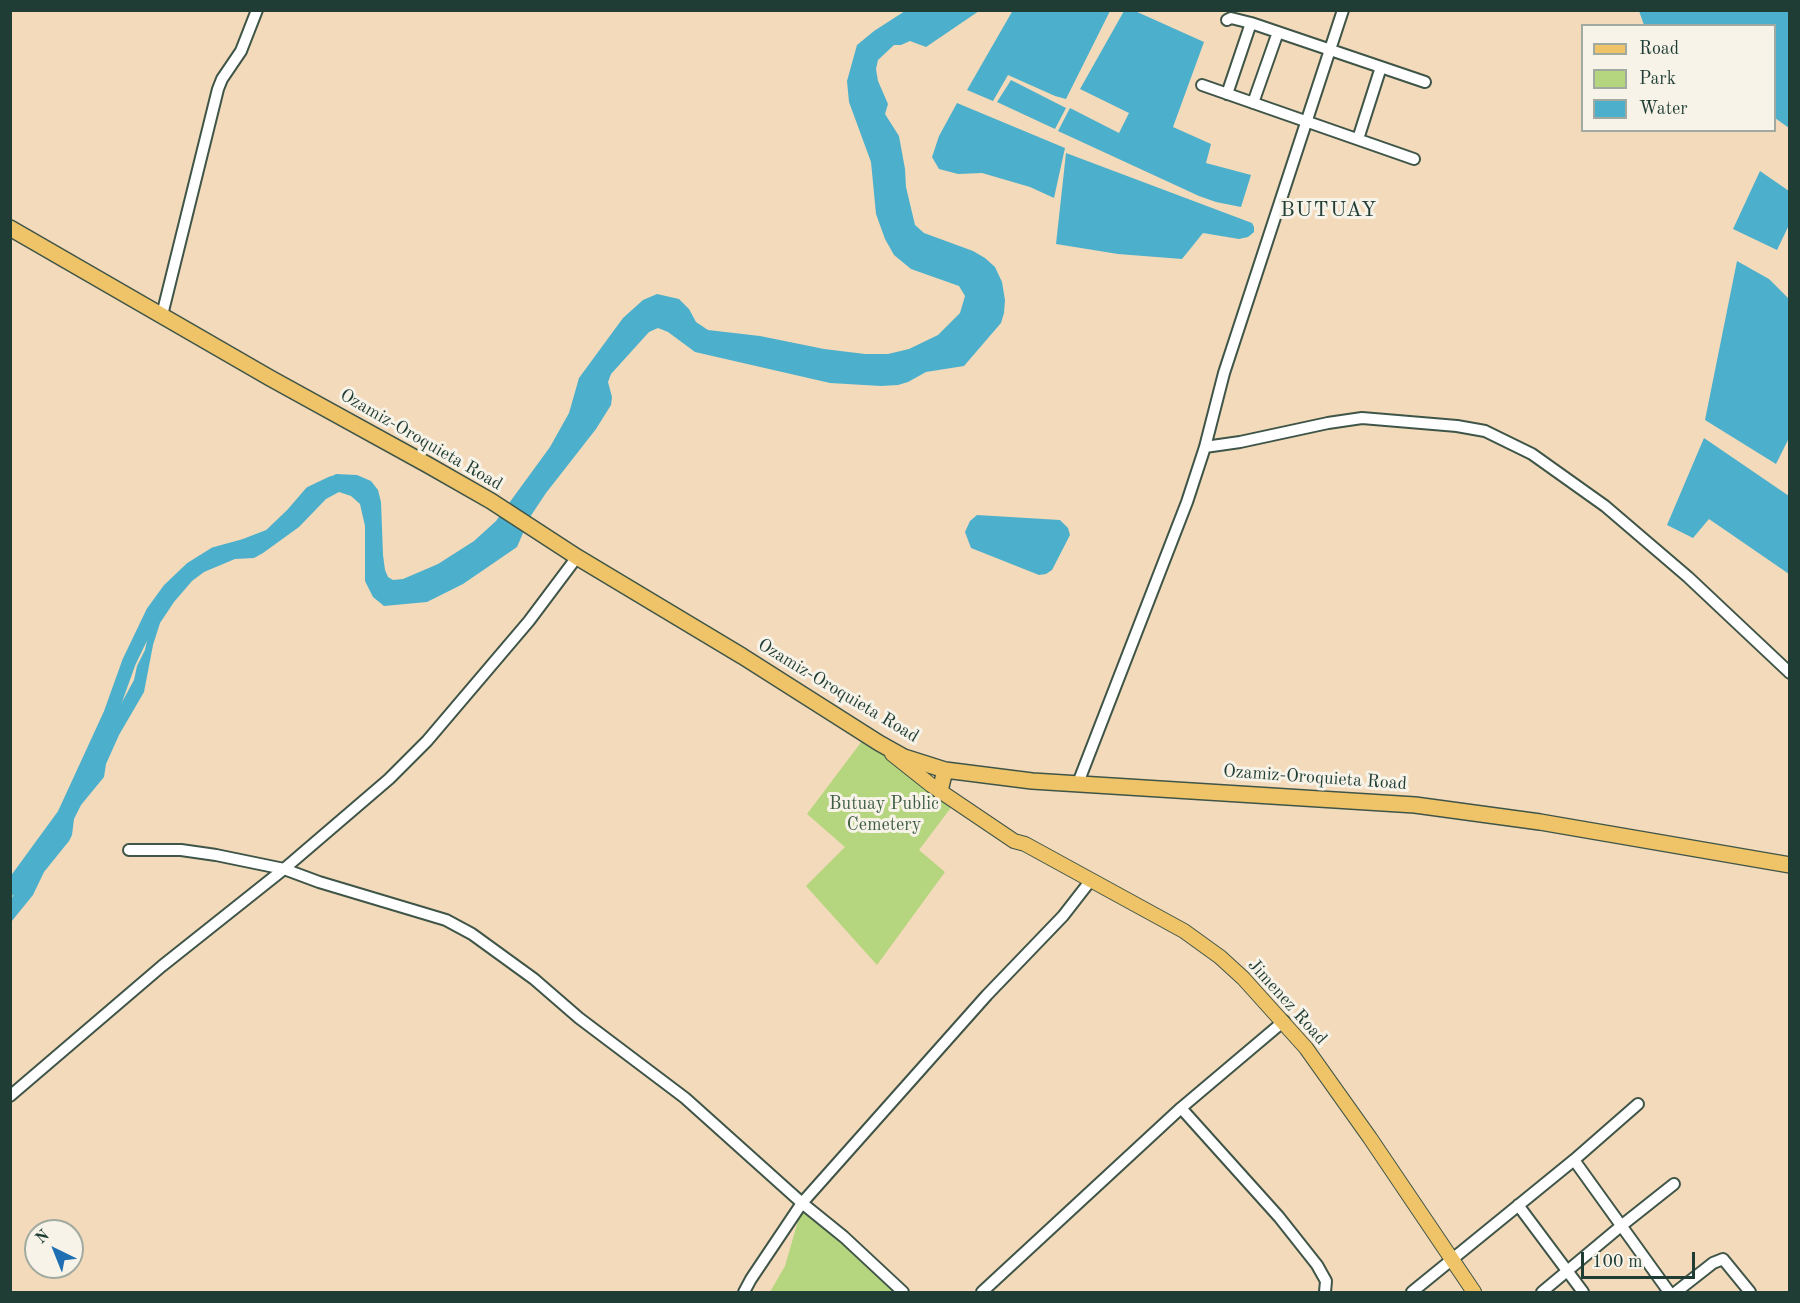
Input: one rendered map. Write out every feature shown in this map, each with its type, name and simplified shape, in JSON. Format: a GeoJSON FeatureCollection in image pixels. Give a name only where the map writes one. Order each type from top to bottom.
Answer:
{"type":"FeatureCollection","features":[{"type":"Feature","properties":{"kind":"highway","name":"Ozamiz-Oroquieta Road"},"geometry":{"type":"LineString","coordinates":[[10,228],[270,378],[490,501],[942,782],[1022,780],[1415,805],[1540,822],[1790,865]]}},
{"type":"Feature","properties":{"kind":"main road","name":"Jimenez Road"},"geometry":{"type":"LineString","coordinates":[[879,743],[942,782],[1025,844],[1184,931],[1202,943],[1243,978],[1306,1048],[1364,1129],[1474,1293]]}},
{"type":"Feature","properties":{"kind":"street"},"geometry":{"type":"LineString","coordinates":[[162,315],[218,89],[241,51],[257,10]]}},
{"type":"Feature","properties":{"kind":"street"},"geometry":{"type":"LineString","coordinates":[[1078,783],[1175,535],[1205,447],[1224,373],[1343,10]]}},
{"type":"Feature","properties":{"kind":"street"},"geometry":{"type":"LineString","coordinates":[[1227,20],[1231,18],[1251,23],[1425,82]]}},
{"type":"Feature","properties":{"kind":"street"},"geometry":{"type":"LineString","coordinates":[[1227,94],[1251,23]]}},
{"type":"Feature","properties":{"kind":"street"},"geometry":{"type":"LineString","coordinates":[[1253,103],[1278,32]]}},
{"type":"Feature","properties":{"kind":"street"},"geometry":{"type":"LineString","coordinates":[[1359,139],[1381,67]]}},
{"type":"Feature","properties":{"kind":"street"},"geometry":{"type":"LineString","coordinates":[[1202,86],[1308,120],[1414,159]]}},
{"type":"Feature","properties":{"kind":"street"},"geometry":{"type":"LineString","coordinates":[[1205,447],[1362,418],[1457,426],[1485,431],[1532,454],[1605,506],[1688,577],[1790,673]]}},
{"type":"Feature","properties":{"kind":"street"},"geometry":{"type":"LineString","coordinates":[[10,1096],[162,966],[284,869],[390,779],[427,741],[529,621],[577,557]]}},
{"type":"Feature","properties":{"kind":"street"},"geometry":{"type":"LineString","coordinates":[[129,850],[181,850],[284,869],[319,882],[446,920],[472,934],[534,979],[590,1027],[685,1098],[802,1203],[844,1237],[903,1293]]}},
{"type":"Feature","properties":{"kind":"street"},"geometry":{"type":"LineString","coordinates":[[744,1293],[802,1203],[987,995],[1063,916],[1091,880]]}},
{"type":"Feature","properties":{"kind":"street"},"geometry":{"type":"LineString","coordinates":[[982,1293],[1181,1108],[1284,1021]]}},
{"type":"Feature","properties":{"kind":"street"},"geometry":{"type":"LineString","coordinates":[[1412,1293],[1574,1160],[1638,1104]]}},
{"type":"Feature","properties":{"kind":"street"},"geometry":{"type":"LineString","coordinates":[[1181,1108],[1279,1216],[1317,1265],[1326,1281],[1325,1293]]}},
{"type":"Feature","properties":{"kind":"street"},"geometry":{"type":"LineString","coordinates":[[1574,1160],[1669,1293]]}},
{"type":"Feature","properties":{"kind":"street"},"geometry":{"type":"LineString","coordinates":[[1542,1293],[1567,1270],[1674,1184]]}},
{"type":"Feature","properties":{"kind":"street"},"geometry":{"type":"LineString","coordinates":[[1518,1205],[1583,1293]]}},
{"type":"Feature","properties":{"kind":"street"},"geometry":{"type":"LineString","coordinates":[[1676,1293],[1713,1263],[1723,1259],[1750,1293]]}},
{"type":"Feature","properties":{"kind":"green space","name":"Butuay Public Cemetery"},"geometry":{"type":"Polygon","coordinates":[[[865,737],[953,805],[919,850],[945,872],[877,965],[806,886],[845,847],[807,814],[865,737]]]}},
{"type":"Feature","properties":{"kind":"green space"},"geometry":{"type":"Polygon","coordinates":[[[802,1207],[897,1292],[770,1292],[785,1266],[802,1207]]]}},
{"type":"Feature","properties":{"kind":"water"},"geometry":{"type":"Polygon","coordinates":[[[1013,10],[1110,11],[1066,99],[1008,75],[993,101],[967,90],[1013,10]]]}},
{"type":"Feature","properties":{"kind":"water"},"geometry":{"type":"Polygon","coordinates":[[[905,11],[979,11],[926,47],[910,41],[894,45],[878,60],[876,69],[878,81],[888,104],[885,114],[899,136],[906,187],[915,225],[924,233],[973,251],[985,258],[995,267],[1002,282],[1005,300],[1001,323],[964,366],[926,372],[898,385],[830,383],[695,352],[668,332],[658,328],[649,332],[611,374],[608,382],[612,397],[611,405],[596,429],[530,517],[517,547],[463,584],[427,602],[384,606],[373,597],[365,581],[365,526],[360,504],[351,496],[339,492],[326,499],[299,527],[263,553],[254,558],[235,559],[204,572],[192,581],[174,602],[160,623],[153,645],[144,692],[119,735],[106,764],[104,777],[81,805],[74,819],[69,841],[44,872],[33,895],[11,922],[11,899],[77,796],[101,741],[134,680],[137,666],[145,650],[150,626],[160,606],[187,576],[214,558],[269,541],[328,478],[336,474],[357,475],[371,481],[378,490],[381,502],[385,570],[388,577],[393,580],[403,579],[438,564],[474,541],[496,521],[550,447],[569,413],[579,378],[623,318],[643,300],[657,294],[679,299],[689,309],[696,322],[708,330],[760,336],[824,349],[865,354],[888,354],[909,349],[938,335],[960,313],[965,296],[959,286],[911,269],[894,255],[885,239],[876,214],[871,162],[849,102],[847,81],[857,45],[905,11]]]}},
{"type":"Feature","properties":{"kind":"water"},"geometry":{"type":"Polygon","coordinates":[[[1124,11],[1135,11],[1204,42],[1173,127],[1211,144],[1206,163],[1251,175],[1241,207],[1199,196],[1058,131],[1070,108],[1119,133],[1129,113],[1080,89],[1124,11]]]}},
{"type":"Feature","properties":{"kind":"water"},"geometry":{"type":"Polygon","coordinates":[[[1639,11],[1789,11],[1789,128],[1776,119],[1776,24],[1644,24],[1639,11]]]}},
{"type":"Feature","properties":{"kind":"water"},"geometry":{"type":"Polygon","coordinates":[[[1011,80],[1066,108],[1055,129],[997,102],[1011,80]]]}},
{"type":"Feature","properties":{"kind":"water"},"geometry":{"type":"Polygon","coordinates":[[[957,103],[1065,148],[1054,198],[1030,187],[982,173],[958,174],[939,169],[932,157],[939,136],[957,103]]]}},
{"type":"Feature","properties":{"kind":"water"},"geometry":{"type":"Polygon","coordinates":[[[1066,153],[1252,223],[1254,232],[1248,237],[1239,239],[1203,233],[1182,259],[1118,254],[1056,244],[1066,153]]]}},
{"type":"Feature","properties":{"kind":"water"},"geometry":{"type":"Polygon","coordinates":[[[1760,171],[1789,191],[1789,225],[1777,250],[1733,229],[1760,171]]]}},
{"type":"Feature","properties":{"kind":"water"},"geometry":{"type":"Polygon","coordinates":[[[1737,261],[1769,279],[1789,299],[1789,438],[1776,464],[1705,420],[1737,261]]]}},
{"type":"Feature","properties":{"kind":"water"},"geometry":{"type":"Polygon","coordinates":[[[1704,438],[1789,496],[1789,574],[1709,519],[1693,538],[1667,525],[1704,438]]]}},
{"type":"Feature","properties":{"kind":"water"},"geometry":{"type":"Polygon","coordinates":[[[977,515],[1060,520],[1068,528],[1070,535],[1052,570],[1039,575],[971,548],[965,532],[970,521],[977,515]]]}},
{"type":"Feature","properties":{"kind":"waterway"},"geometry":{"type":"LineString","coordinates":[[10,889],[64,815],[110,715],[129,662],[153,612],[169,590],[191,569],[215,554],[270,536],[311,493],[332,483]]}},
{"type":"Feature","properties":{"kind":"district","name":"BUTUAY"},"geometry":{"type":"Point","coordinates":[1329,210]}}]}
